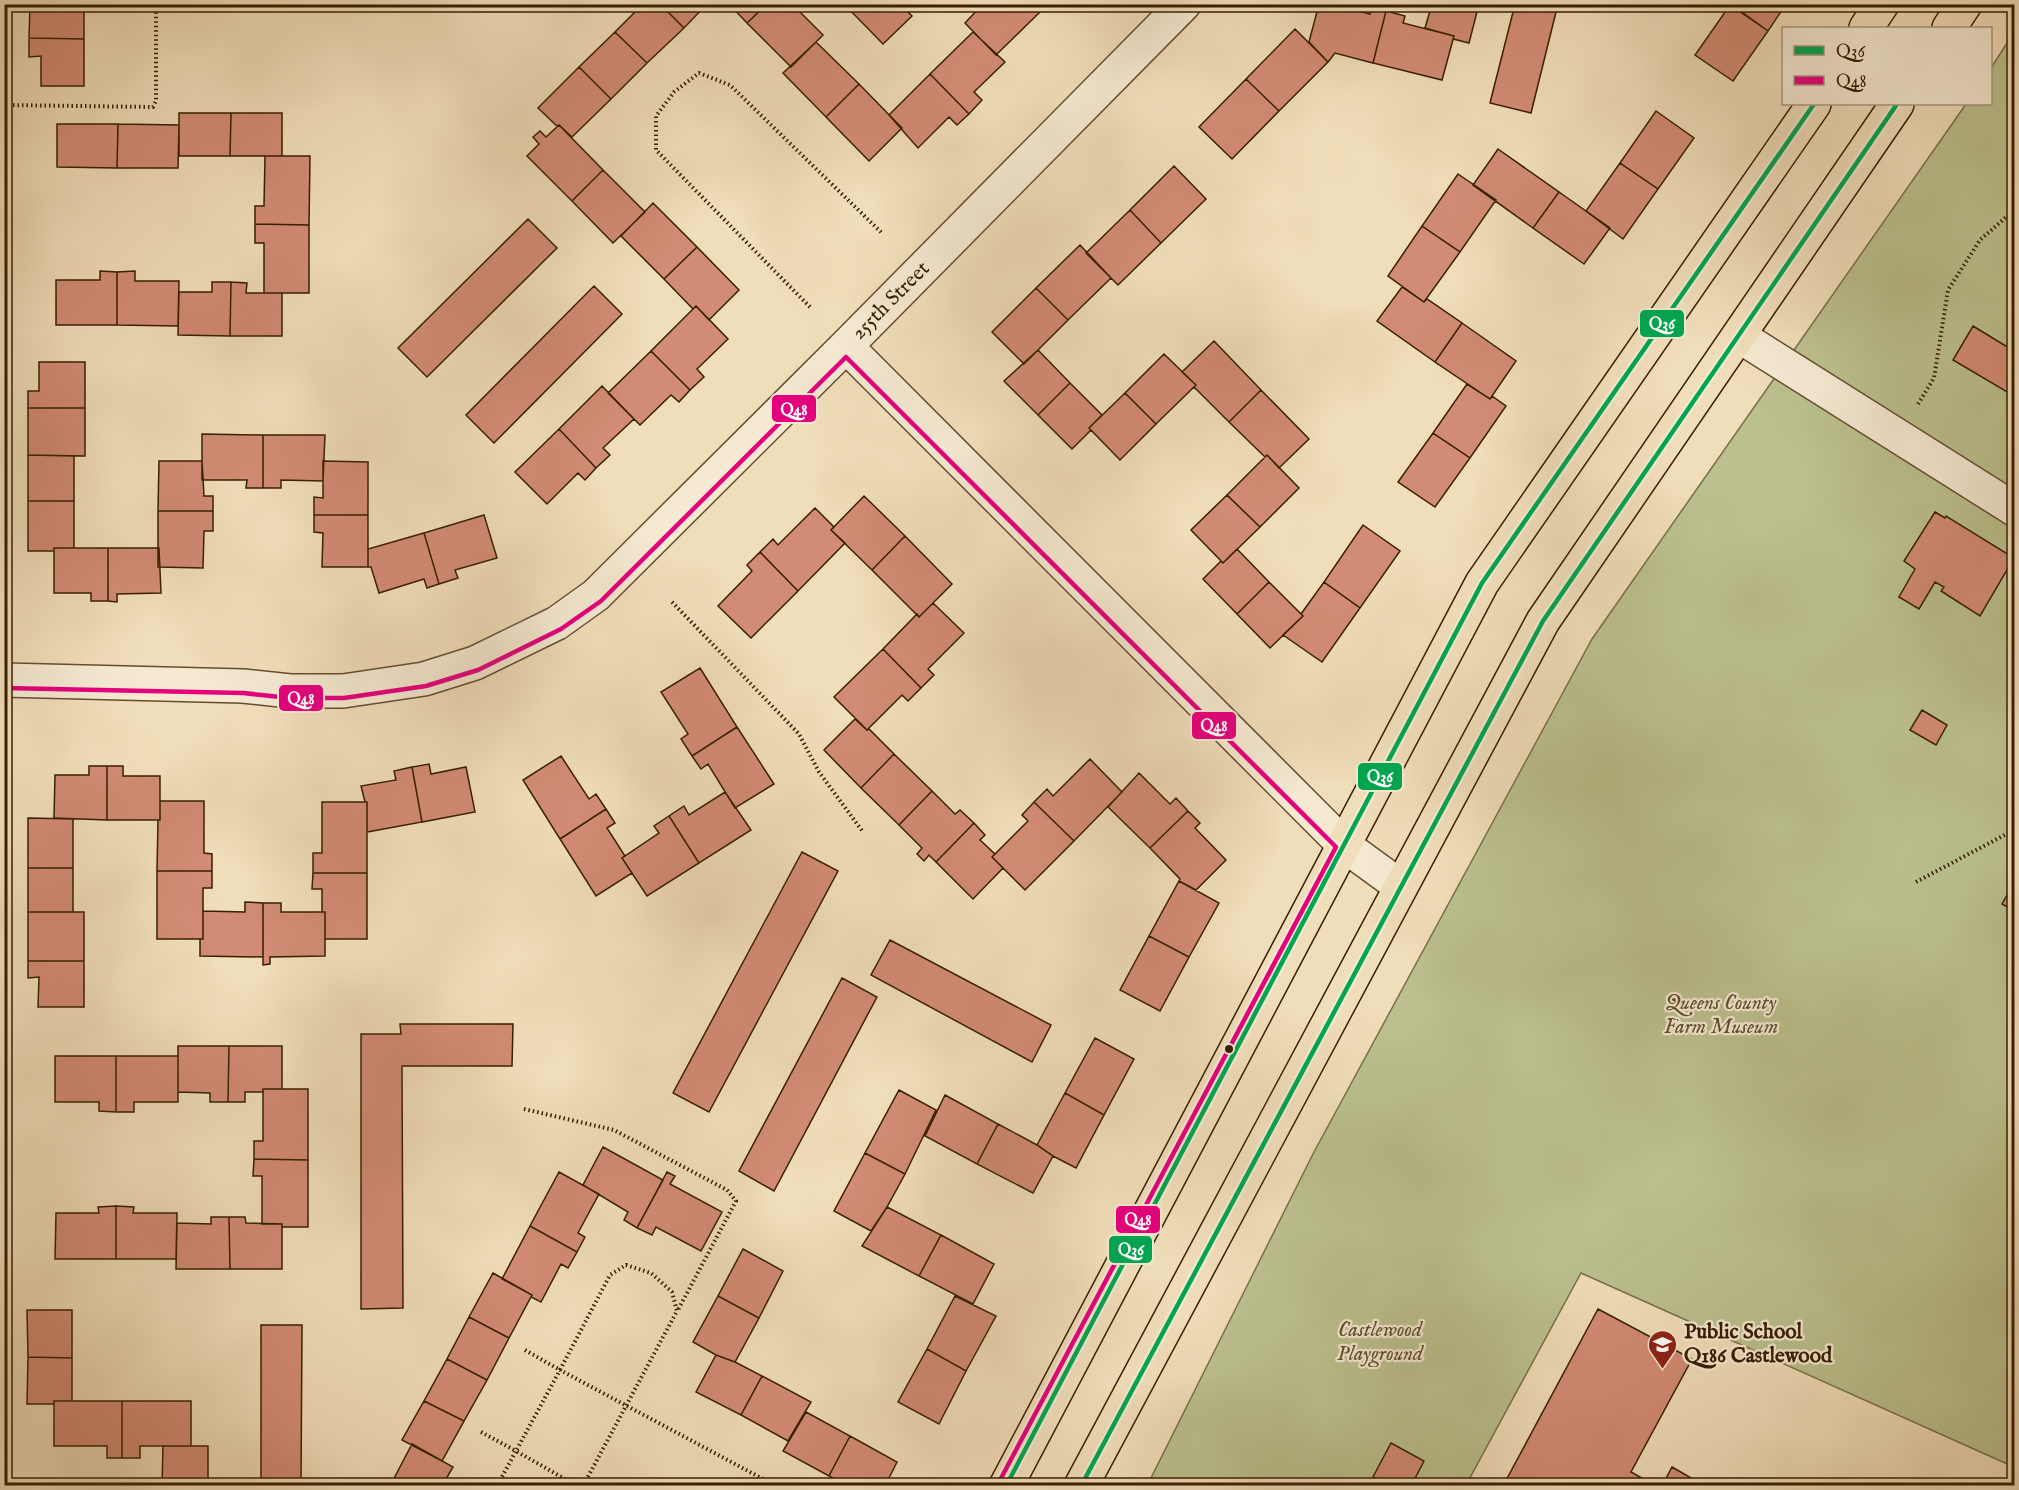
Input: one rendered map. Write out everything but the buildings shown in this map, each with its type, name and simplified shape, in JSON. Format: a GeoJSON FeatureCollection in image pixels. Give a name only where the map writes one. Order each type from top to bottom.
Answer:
{"type":"FeatureCollection","features":[{"type":"Feature","properties":{"kind":"main road"},"geometry":{"type":"LineString","coordinates":[[1867,27],[1882,4]]}},
{"type":"Feature","properties":{"kind":"main road"},"geometry":{"type":"LineString","coordinates":[[1949,27],[1965,4]]}},
{"type":"Feature","properties":{"kind":"main road"},"geometry":{"type":"LineString","coordinates":[[1012,1484],[1482,583],[1813,105]]}},
{"type":"Feature","properties":{"kind":"main road"},"geometry":{"type":"LineString","coordinates":[[1081,1485],[1543,621],[1896,105]]}},
{"type":"Feature","properties":{"kind":"street","name":"255th Street"},"geometry":{"type":"LineString","coordinates":[[4,680],[243,686],[290,692],[343,691],[424,679],[475,663],[558,623],[596,595],[1184,4]]}},
{"type":"Feature","properties":{"kind":"street"},"geometry":{"type":"LineString","coordinates":[[1739,336],[2014,509]]}},
{"type":"Feature","properties":{"kind":"street"},"geometry":{"type":"LineString","coordinates":[[846,346],[1345,846],[1400,885]]}},
{"type":"Feature","properties":{"kind":"path"},"geometry":{"type":"LineString","coordinates":[[4,105],[153,107],[156,101],[156,4]]}},
{"type":"Feature","properties":{"kind":"path"},"geometry":{"type":"LineString","coordinates":[[810,307],[656,150],[656,116],[674,92],[699,73],[730,85],[883,234]]}},
{"type":"Feature","properties":{"kind":"path"},"geometry":{"type":"LineString","coordinates":[[1899,435],[1934,378],[1948,290],[1980,240],[2014,210]]}},
{"type":"Feature","properties":{"kind":"path"},"geometry":{"type":"LineString","coordinates":[[672,602],[799,734],[819,772],[863,832]]}},
{"type":"Feature","properties":{"kind":"path"},"geometry":{"type":"LineString","coordinates":[[1916,882],[2014,830]]}},
{"type":"Feature","properties":{"kind":"path"},"geometry":{"type":"LineString","coordinates":[[524,1109],[614,1130],[727,1190],[736,1201],[583,1485]]}},
{"type":"Feature","properties":{"kind":"path"},"geometry":{"type":"LineString","coordinates":[[497,1485],[610,1275],[626,1265],[651,1273],[672,1292],[677,1311]]}},
{"type":"Feature","properties":{"kind":"path"},"geometry":{"type":"LineString","coordinates":[[525,1350],[766,1483],[776,1485]]}},
{"type":"Feature","properties":{"kind":"path"},"geometry":{"type":"LineString","coordinates":[[481,1432],[578,1485]]}},
{"type":"Feature","properties":{"kind":"green space","name":"Queens County Farm Museum"},"geometry":{"type":"Polygon","coordinates":[[[2014,32],[2014,1467],[1581,1273],[1466,1485],[1147,1486],[1314,1152],[1592,639],[1965,105],[1992,105],[1992,66],[2014,32]]]}},
{"type":"Feature","properties":{"kind":"transit line","name":"Q36"},"geometry":{"type":"LineString","coordinates":[[1006,1486],[1482,583],[1813,105]]}},
{"type":"Feature","properties":{"kind":"transit line","name":"Q36"},"geometry":{"type":"LineString","coordinates":[[1081,1486],[1543,621],[1896,105]]}},
{"type":"Feature","properties":{"kind":"transit line","name":"Q48"},"geometry":{"type":"LineString","coordinates":[[4,688],[243,693],[290,698],[344,698],[426,686],[478,670],[561,629],[601,601],[846,357],[1336,847],[999,1482]]}},
{"type":"Feature","properties":{"kind":"place","name":"Public School Q186 Castlewood"},"geometry":{"type":"Point","coordinates":[1663,1370]}},
{"type":"Feature","properties":{"kind":"park label","name":"Castlewood Playground"},"geometry":{"type":"Point","coordinates":[1380,1342]}}]}
